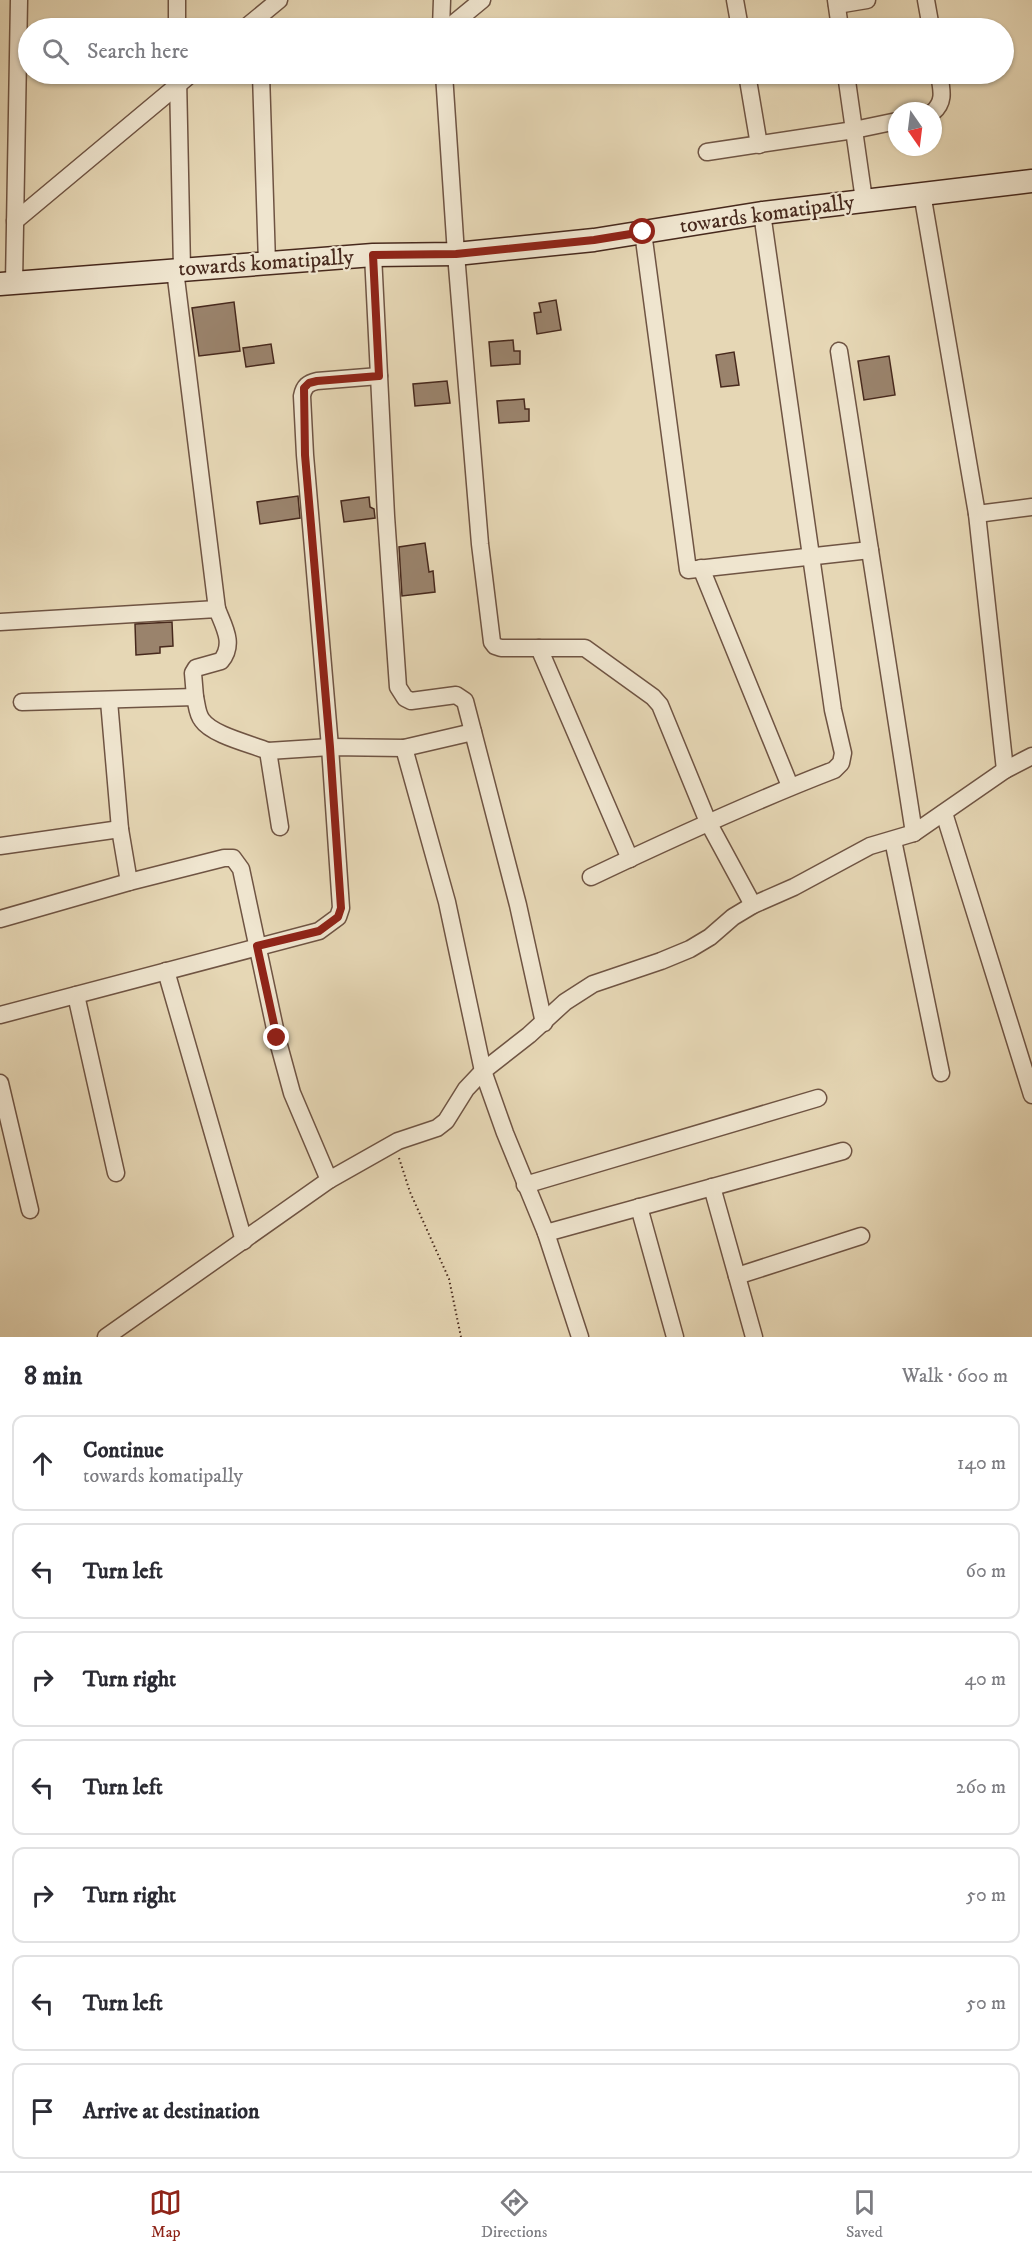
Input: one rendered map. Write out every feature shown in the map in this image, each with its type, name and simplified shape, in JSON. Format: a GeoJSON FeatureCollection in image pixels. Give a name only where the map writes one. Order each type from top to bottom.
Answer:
{"type":"FeatureCollection","features":[{"type":"Feature","properties":{"kind":"street"},"geometry":{"type":"LineString","coordinates":[[19,0],[19,18]]}},
{"type":"Feature","properties":{"kind":"street"},"geometry":{"type":"LineString","coordinates":[[177,0],[177,18]]}},
{"type":"Feature","properties":{"kind":"street"},"geometry":{"type":"LineString","coordinates":[[260,15],[279,0]]}},
{"type":"Feature","properties":{"kind":"street"},"geometry":{"type":"LineString","coordinates":[[441,18],[442,0]]}},
{"type":"Feature","properties":{"kind":"street"},"geometry":{"type":"LineString","coordinates":[[460,18],[482,0]]}},
{"type":"Feature","properties":{"kind":"street"},"geometry":{"type":"LineString","coordinates":[[735,0],[738,18]]}},
{"type":"Feature","properties":{"kind":"street"},"geometry":{"type":"LineString","coordinates":[[838,18],[836,3],[867,0]]}},
{"type":"Feature","properties":{"kind":"street"},"geometry":{"type":"LineString","coordinates":[[926,0],[929,18]]}},
{"type":"Feature","properties":{"kind":"street"},"geometry":{"type":"LineString","coordinates":[[7,284],[15,221],[18,55]]}},
{"type":"Feature","properties":{"kind":"street"},"geometry":{"type":"LineString","coordinates":[[15,221],[174,84]]}},
{"type":"Feature","properties":{"kind":"street"},"geometry":{"type":"LineString","coordinates":[[182,84],[178,270],[218,609],[229,648],[221,662],[196,668],[193,673],[198,714],[203,723],[214,730],[268,751],[330,747],[404,748],[472,732]]}},
{"type":"Feature","properties":{"kind":"street"},"geometry":{"type":"LineString","coordinates":[[261,84],[267,263]]}},
{"type":"Feature","properties":{"kind":"street"},"geometry":{"type":"LineString","coordinates":[[445,84],[480,544],[491,638],[498,648],[585,648],[653,697],[660,705],[708,822],[753,905]]}},
{"type":"Feature","properties":{"kind":"street"},"geometry":{"type":"LineString","coordinates":[[749,84],[759,145]]}},
{"type":"Feature","properties":{"kind":"street"},"geometry":{"type":"LineString","coordinates":[[847,84],[864,200]]}},
{"type":"Feature","properties":{"kind":"street"},"geometry":{"type":"LineString","coordinates":[[941,84],[943,98],[941,102]]}},
{"type":"Feature","properties":{"kind":"street"},"geometry":{"type":"LineString","coordinates":[[707,152],[888,124]]}},
{"type":"Feature","properties":{"kind":"street","name":"towards komatipally"},"geometry":{"type":"LineString","coordinates":[[7,284],[373,255],[456,254],[594,240],[762,213],[1032,181]]}},
{"type":"Feature","properties":{"kind":"street"},"geometry":{"type":"LineString","coordinates":[[922,193],[976,514],[1005,770]]}},
{"type":"Feature","properties":{"kind":"street"},"geometry":{"type":"LineString","coordinates":[[591,877],[708,822],[790,786],[834,770],[841,763],[843,753],[833,710],[762,213]]}},
{"type":"Feature","properties":{"kind":"street"},"geometry":{"type":"LineString","coordinates":[[643,232],[688,570],[870,550]]}},
{"type":"Feature","properties":{"kind":"street"},"geometry":{"type":"LineString","coordinates":[[373,255],[398,687],[405,698],[411,701],[448,695],[461,697],[465,702],[518,905],[544,1023]]}},
{"type":"Feature","properties":{"kind":"street"},"geometry":{"type":"LineString","coordinates":[[838,351],[914,833]]}},
{"type":"Feature","properties":{"kind":"street"},"geometry":{"type":"LineString","coordinates":[[0,1015],[319,931],[338,917],[341,908],[330,747],[302,396],[304,388],[309,383],[379,376]]}},
{"type":"Feature","properties":{"kind":"street"},"geometry":{"type":"LineString","coordinates":[[976,514],[1032,507]]}},
{"type":"Feature","properties":{"kind":"street"},"geometry":{"type":"LineString","coordinates":[[701,568],[790,786]]}},
{"type":"Feature","properties":{"kind":"street"},"geometry":{"type":"LineString","coordinates":[[0,622],[218,609]]}},
{"type":"Feature","properties":{"kind":"street"},"geometry":{"type":"LineString","coordinates":[[539,648],[630,859]]}},
{"type":"Feature","properties":{"kind":"street"},"geometry":{"type":"LineString","coordinates":[[22,702],[195,697]]}},
{"type":"Feature","properties":{"kind":"street"},"geometry":{"type":"LineString","coordinates":[[109,701],[120,829],[129,882]]}},
{"type":"Feature","properties":{"kind":"street"},"geometry":{"type":"LineString","coordinates":[[404,748],[447,902],[483,1071],[525,1185],[546,1233],[579,1337]]}},
{"type":"Feature","properties":{"kind":"street"},"geometry":{"type":"LineString","coordinates":[[268,751],[280,826]]}},
{"type":"Feature","properties":{"kind":"street"},"geometry":{"type":"LineString","coordinates":[[106,1337],[329,1180],[391,1145],[437,1128],[446,1120],[466,1089],[483,1071],[544,1023],[565,1002],[593,984],[690,949],[753,905],[794,887],[870,846],[914,833],[1005,770],[1032,756]]}},
{"type":"Feature","properties":{"kind":"street"},"geometry":{"type":"LineString","coordinates":[[944,813],[1032,1095]]}},
{"type":"Feature","properties":{"kind":"street"},"geometry":{"type":"LineString","coordinates":[[0,846],[120,829]]}},
{"type":"Feature","properties":{"kind":"street"},"geometry":{"type":"LineString","coordinates":[[892,840],[941,1073]]}},
{"type":"Feature","properties":{"kind":"street"},"geometry":{"type":"LineString","coordinates":[[0,919],[129,882],[224,858],[233,858],[241,869],[277,1038],[292,1093],[329,1180]]}},
{"type":"Feature","properties":{"kind":"street"},"geometry":{"type":"LineString","coordinates":[[165,971],[243,1241]]}},
{"type":"Feature","properties":{"kind":"street"},"geometry":{"type":"LineString","coordinates":[[76,994],[116,1173]]}},
{"type":"Feature","properties":{"kind":"street"},"geometry":{"type":"LineString","coordinates":[[0,1083],[30,1210]]}},
{"type":"Feature","properties":{"kind":"street"},"geometry":{"type":"LineString","coordinates":[[525,1185],[818,1098]]}},
{"type":"Feature","properties":{"kind":"street"},"geometry":{"type":"LineString","coordinates":[[546,1233],[843,1151]]}},
{"type":"Feature","properties":{"kind":"street"},"geometry":{"type":"LineString","coordinates":[[712,1187],[754,1337]]}},
{"type":"Feature","properties":{"kind":"street"},"geometry":{"type":"LineString","coordinates":[[639,1207],[675,1337]]}},
{"type":"Feature","properties":{"kind":"street"},"geometry":{"type":"LineString","coordinates":[[737,1276],[861,1236]]}},
{"type":"Feature","properties":{"kind":"path"},"geometry":{"type":"LineString","coordinates":[[391,1145],[401,1162],[410,1192],[449,1279],[461,1337]]}},
{"type":"Feature","properties":{"kind":"building"},"geometry":{"type":"Polygon","coordinates":[[[556,300],[561,330],[537,334],[534,313],[541,312],[539,303],[556,300]]]}},
{"type":"Feature","properties":{"kind":"building"},"geometry":{"type":"Polygon","coordinates":[[[234,302],[240,351],[199,356],[192,308],[234,302]]]}},
{"type":"Feature","properties":{"kind":"building"},"geometry":{"type":"Polygon","coordinates":[[[513,340],[514,351],[520,351],[520,364],[491,366],[489,342],[513,340]]]}},
{"type":"Feature","properties":{"kind":"building"},"geometry":{"type":"Polygon","coordinates":[[[271,344],[274,363],[246,367],[243,348],[271,344]]]}},
{"type":"Feature","properties":{"kind":"building"},"geometry":{"type":"Polygon","coordinates":[[[734,352],[739,385],[721,387],[716,355],[734,352]]]}},
{"type":"Feature","properties":{"kind":"building"},"geometry":{"type":"Polygon","coordinates":[[[889,356],[895,395],[864,400],[858,361],[889,356]]]}},
{"type":"Feature","properties":{"kind":"building"},"geometry":{"type":"Polygon","coordinates":[[[447,381],[450,403],[415,406],[413,384],[447,381]]]}},
{"type":"Feature","properties":{"kind":"building"},"geometry":{"type":"Polygon","coordinates":[[[524,399],[525,409],[529,409],[529,421],[499,423],[497,401],[524,399]]]}},
{"type":"Feature","properties":{"kind":"building"},"geometry":{"type":"Polygon","coordinates":[[[298,496],[300,518],[260,524],[257,502],[298,496]]]}},
{"type":"Feature","properties":{"kind":"building"},"geometry":{"type":"Polygon","coordinates":[[[369,497],[375,518],[344,522],[341,501],[369,497]]]}},
{"type":"Feature","properties":{"kind":"building"},"geometry":{"type":"Polygon","coordinates":[[[425,543],[429,572],[433,571],[435,592],[402,596],[399,547],[425,543]]]}},
{"type":"Feature","properties":{"kind":"building"},"geometry":{"type":"Polygon","coordinates":[[[172,622],[173,646],[160,647],[160,653],[136,655],[135,624],[172,622]]]}},
{"type":"Feature","properties":{"kind":"route"},"geometry":{"type":"LineString","coordinates":[[277,1038],[257,946],[319,931],[333,923],[341,908],[305,455],[302,396],[304,388],[309,383],[317,381],[379,376],[373,255],[456,254],[594,240],[643,232]]}}]}
